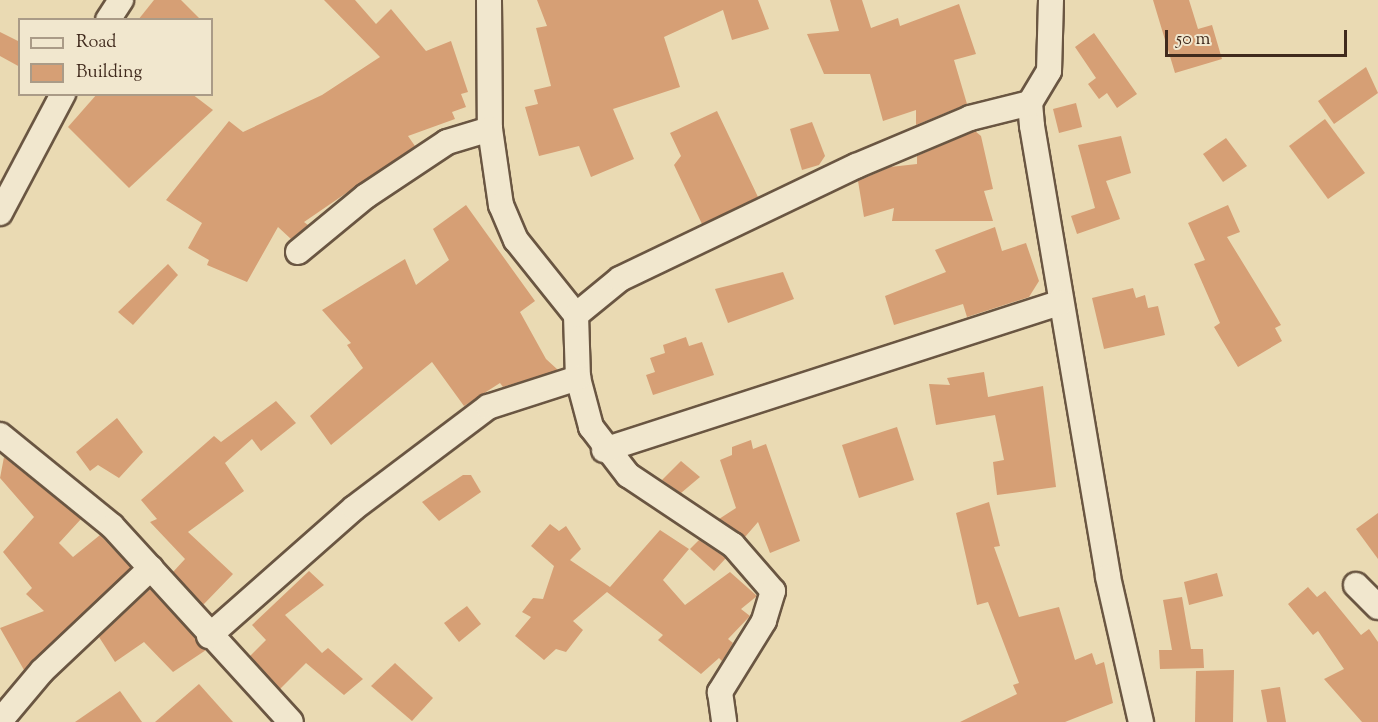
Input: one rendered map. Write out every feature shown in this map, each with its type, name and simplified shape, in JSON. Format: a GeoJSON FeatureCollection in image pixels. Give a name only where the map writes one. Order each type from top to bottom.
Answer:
{"type":"FeatureCollection","features":[{"type":"Feature","properties":{"kind":"street"},"geometry":{"type":"LineString","coordinates":[[109,18],[121,0]]}},
{"type":"Feature","properties":{"kind":"street"},"geometry":{"type":"LineString","coordinates":[[489,0],[490,129],[501,205],[516,240],[576,315],[578,378],[591,427],[604,450],[628,475],[733,545],[769,581],[773,591],[764,621],[720,693],[724,722]]}},
{"type":"Feature","properties":{"kind":"street"},"geometry":{"type":"LineString","coordinates":[[1051,0],[1049,71],[1030,103],[1061,302],[1125,667],[1141,722]]}},
{"type":"Feature","properties":{"kind":"street"},"geometry":{"type":"LineString","coordinates":[[0,213],[62,96]]}},
{"type":"Feature","properties":{"kind":"street"},"geometry":{"type":"LineString","coordinates":[[576,315],[620,279],[865,161],[970,118],[1030,103]]}},
{"type":"Feature","properties":{"kind":"street"},"geometry":{"type":"LineString","coordinates":[[298,252],[366,196],[447,142],[490,129]]}},
{"type":"Feature","properties":{"kind":"street"},"geometry":{"type":"LineString","coordinates":[[604,450],[1061,302]]}},
{"type":"Feature","properties":{"kind":"street"},"geometry":{"type":"LineString","coordinates":[[209,636],[354,508],[489,407],[578,378]]}},
{"type":"Feature","properties":{"kind":"street"},"geometry":{"type":"LineString","coordinates":[[0,435],[79,494],[151,568],[209,636],[291,722]]}},
{"type":"Feature","properties":{"kind":"street"},"geometry":{"type":"LineString","coordinates":[[0,721],[42,671],[151,568]]}},
{"type":"Feature","properties":{"kind":"street"},"geometry":{"type":"LineString","coordinates":[[1356,585],[1378,607]]}},
{"type":"Feature","properties":{"kind":"building"},"geometry":{"type":"Polygon","coordinates":[[[154,0],[181,0],[199,18],[140,18],[154,0]]]}},
{"type":"Feature","properties":{"kind":"building"},"geometry":{"type":"Polygon","coordinates":[[[324,0],[355,0],[376,24],[391,9],[426,51],[451,41],[468,92],[461,94],[466,107],[452,112],[455,119],[408,136],[415,146],[304,222],[308,225],[291,239],[278,227],[247,282],[207,265],[209,260],[188,248],[202,223],[166,200],[229,121],[243,132],[322,95],[380,57],[324,0]]]}},
{"type":"Feature","properties":{"kind":"building"},"geometry":{"type":"Polygon","coordinates":[[[537,0],[758,0],[769,29],[732,40],[723,10],[664,37],[680,87],[613,109],[634,159],[591,177],[579,146],[539,156],[525,107],[538,104],[534,90],[551,86],[536,28],[547,26],[537,0]]]}},
{"type":"Feature","properties":{"kind":"building"},"geometry":{"type":"Polygon","coordinates":[[[830,0],[862,0],[871,28],[898,18],[900,26],[959,4],[976,54],[954,60],[967,104],[916,125],[916,110],[883,121],[870,74],[824,74],[807,34],[839,31],[830,0]]]}},
{"type":"Feature","properties":{"kind":"building"},"geometry":{"type":"Polygon","coordinates":[[[1153,0],[1189,0],[1198,29],[1212,25],[1222,59],[1175,73],[1153,0]]]}},
{"type":"Feature","properties":{"kind":"building"},"geometry":{"type":"Polygon","coordinates":[[[0,32],[18,41],[18,66],[0,56],[0,32]]]}},
{"type":"Feature","properties":{"kind":"building"},"geometry":{"type":"Polygon","coordinates":[[[1094,33],[1137,94],[1117,108],[1107,93],[1099,99],[1088,84],[1096,78],[1075,47],[1094,33]]]}},
{"type":"Feature","properties":{"kind":"building"},"geometry":{"type":"Polygon","coordinates":[[[1366,67],[1378,93],[1334,124],[1318,101],[1366,67]]]}},
{"type":"Feature","properties":{"kind":"building"},"geometry":{"type":"Polygon","coordinates":[[[95,96],[195,96],[213,110],[129,188],[68,127],[95,96]]]}},
{"type":"Feature","properties":{"kind":"building"},"geometry":{"type":"Polygon","coordinates":[[[1076,103],[1082,127],[1059,133],[1053,109],[1076,103]]]}},
{"type":"Feature","properties":{"kind":"building"},"geometry":{"type":"Polygon","coordinates":[[[717,111],[758,197],[702,224],[674,165],[681,156],[670,133],[717,111]]]}},
{"type":"Feature","properties":{"kind":"building"},"geometry":{"type":"Polygon","coordinates":[[[1325,119],[1365,173],[1328,199],[1289,146],[1325,119]]]}},
{"type":"Feature","properties":{"kind":"building"},"geometry":{"type":"Polygon","coordinates":[[[812,122],[825,156],[819,165],[802,170],[790,129],[812,122]]]}},
{"type":"Feature","properties":{"kind":"building"},"geometry":{"type":"Polygon","coordinates":[[[975,131],[981,136],[993,189],[984,191],[993,221],[892,221],[894,208],[864,217],[858,181],[890,167],[917,164],[917,156],[975,131]]]}},
{"type":"Feature","properties":{"kind":"building"},"geometry":{"type":"Polygon","coordinates":[[[1121,136],[1131,173],[1106,181],[1120,219],[1077,234],[1071,216],[1095,208],[1078,145],[1121,136]]]}},
{"type":"Feature","properties":{"kind":"building"},"geometry":{"type":"Polygon","coordinates":[[[1226,138],[1247,166],[1223,182],[1203,154],[1226,138]]]}},
{"type":"Feature","properties":{"kind":"building"},"geometry":{"type":"Polygon","coordinates":[[[466,205],[535,301],[520,312],[546,359],[558,370],[503,387],[500,383],[464,406],[432,362],[331,445],[310,416],[363,368],[347,345],[351,343],[322,310],[405,259],[416,285],[449,260],[433,229],[466,205]]]}},
{"type":"Feature","properties":{"kind":"building"},"geometry":{"type":"Polygon","coordinates":[[[1228,205],[1240,232],[1227,237],[1281,325],[1275,328],[1282,341],[1238,367],[1214,327],[1220,323],[1194,264],[1205,260],[1188,223],[1228,205]]]}},
{"type":"Feature","properties":{"kind":"building"},"geometry":{"type":"Polygon","coordinates":[[[995,227],[1002,251],[1026,243],[1039,281],[1029,297],[967,317],[963,304],[894,325],[885,296],[946,272],[935,250],[995,227]]]}},
{"type":"Feature","properties":{"kind":"building"},"geometry":{"type":"Polygon","coordinates":[[[168,264],[178,275],[133,325],[118,312],[168,264]]]}},
{"type":"Feature","properties":{"kind":"building"},"geometry":{"type":"Polygon","coordinates":[[[783,272],[794,299],[728,323],[715,289],[783,272]]]}},
{"type":"Feature","properties":{"kind":"building"},"geometry":{"type":"Polygon","coordinates":[[[1133,288],[1136,298],[1145,295],[1148,308],[1158,306],[1165,335],[1104,349],[1092,298],[1133,288]]]}},
{"type":"Feature","properties":{"kind":"building"},"geometry":{"type":"Polygon","coordinates":[[[686,337],[689,346],[702,342],[714,375],[653,395],[646,375],[655,372],[650,358],[665,353],[663,345],[686,337]]]}},
{"type":"Feature","properties":{"kind":"building"},"geometry":{"type":"Polygon","coordinates":[[[984,372],[988,397],[1043,386],[1056,487],[997,495],[993,462],[1004,460],[995,415],[936,425],[929,384],[950,385],[947,378],[984,372]]]}},
{"type":"Feature","properties":{"kind":"building"},"geometry":{"type":"Polygon","coordinates":[[[276,401],[296,423],[261,451],[252,439],[225,463],[244,491],[188,532],[233,574],[203,605],[173,572],[185,559],[150,522],[157,519],[141,500],[214,436],[221,442],[276,401]]]}},
{"type":"Feature","properties":{"kind":"building"},"geometry":{"type":"Polygon","coordinates":[[[117,418],[143,452],[119,478],[98,465],[90,471],[76,452],[117,418]]]}},
{"type":"Feature","properties":{"kind":"building"},"geometry":{"type":"Polygon","coordinates":[[[897,427],[914,480],[859,498],[842,445],[897,427]]]}},
{"type":"Feature","properties":{"kind":"building"},"geometry":{"type":"Polygon","coordinates":[[[751,440],[753,449],[766,444],[800,541],[770,553],[758,522],[745,537],[719,519],[736,508],[720,460],[732,455],[732,447],[751,440]]]}},
{"type":"Feature","properties":{"kind":"building"},"geometry":{"type":"Polygon","coordinates":[[[4,457],[81,519],[59,543],[73,557],[100,535],[131,568],[24,670],[0,628],[44,611],[26,594],[32,588],[3,552],[34,517],[0,478],[4,457]]]}},
{"type":"Feature","properties":{"kind":"building"},"geometry":{"type":"Polygon","coordinates":[[[681,461],[700,477],[681,493],[662,480],[681,461]]]}},
{"type":"Feature","properties":{"kind":"building"},"geometry":{"type":"Polygon","coordinates":[[[463,475],[471,475],[481,492],[439,521],[422,502],[463,475]]]}},
{"type":"Feature","properties":{"kind":"building"},"geometry":{"type":"Polygon","coordinates":[[[989,502],[1000,546],[994,547],[1019,617],[1059,607],[1075,660],[1092,653],[1096,665],[1104,662],[1113,703],[1065,722],[960,722],[1017,694],[1013,685],[1019,683],[988,602],[977,605],[956,513],[989,502]]]}},
{"type":"Feature","properties":{"kind":"building"},"geometry":{"type":"Polygon","coordinates":[[[1378,513],[1378,559],[1356,529],[1378,513]]]}},
{"type":"Feature","properties":{"kind":"building"},"geometry":{"type":"Polygon","coordinates":[[[550,524],[559,531],[566,526],[581,549],[570,560],[610,587],[660,530],[689,549],[663,580],[685,605],[730,572],[757,596],[741,609],[750,616],[728,639],[733,643],[722,661],[719,658],[701,674],[658,640],[663,635],[607,592],[573,621],[583,630],[566,652],[556,649],[544,660],[515,636],[531,617],[522,612],[533,598],[543,599],[554,566],[531,546],[550,524]]]}},
{"type":"Feature","properties":{"kind":"building"},"geometry":{"type":"Polygon","coordinates":[[[699,540],[726,558],[714,571],[690,549],[699,540]]]}},
{"type":"Feature","properties":{"kind":"building"},"geometry":{"type":"Polygon","coordinates":[[[309,571],[324,585],[285,615],[322,653],[328,648],[363,679],[344,695],[306,663],[280,689],[250,656],[266,640],[252,625],[309,571]]]}},
{"type":"Feature","properties":{"kind":"building"},"geometry":{"type":"Polygon","coordinates":[[[1217,573],[1223,596],[1189,605],[1184,582],[1217,573]]]}},
{"type":"Feature","properties":{"kind":"building"},"geometry":{"type":"Polygon","coordinates":[[[1308,587],[1317,597],[1325,591],[1361,635],[1369,629],[1378,642],[1378,722],[1362,722],[1324,679],[1344,669],[1318,631],[1313,635],[1288,604],[1308,587]]]}},
{"type":"Feature","properties":{"kind":"building"},"geometry":{"type":"Polygon","coordinates":[[[150,589],[206,650],[173,672],[144,642],[115,662],[99,637],[150,589]]]}},
{"type":"Feature","properties":{"kind":"building"},"geometry":{"type":"Polygon","coordinates":[[[1182,597],[1191,649],[1203,649],[1204,668],[1160,669],[1159,650],[1172,650],[1163,600],[1182,597]]]}},
{"type":"Feature","properties":{"kind":"building"},"geometry":{"type":"Polygon","coordinates":[[[467,606],[481,624],[459,642],[444,623],[467,606]]]}},
{"type":"Feature","properties":{"kind":"building"},"geometry":{"type":"Polygon","coordinates":[[[395,663],[433,698],[412,721],[371,686],[395,663]]]}},
{"type":"Feature","properties":{"kind":"building"},"geometry":{"type":"Polygon","coordinates":[[[1234,670],[1233,722],[1195,722],[1196,671],[1234,670]]]}},
{"type":"Feature","properties":{"kind":"building"},"geometry":{"type":"Polygon","coordinates":[[[199,684],[233,722],[155,722],[199,684]]]}},
{"type":"Feature","properties":{"kind":"building"},"geometry":{"type":"Polygon","coordinates":[[[1280,687],[1286,722],[1267,722],[1261,690],[1280,687]]]}},
{"type":"Feature","properties":{"kind":"building"},"geometry":{"type":"Polygon","coordinates":[[[120,691],[142,722],[75,722],[120,691]]]}}]}
